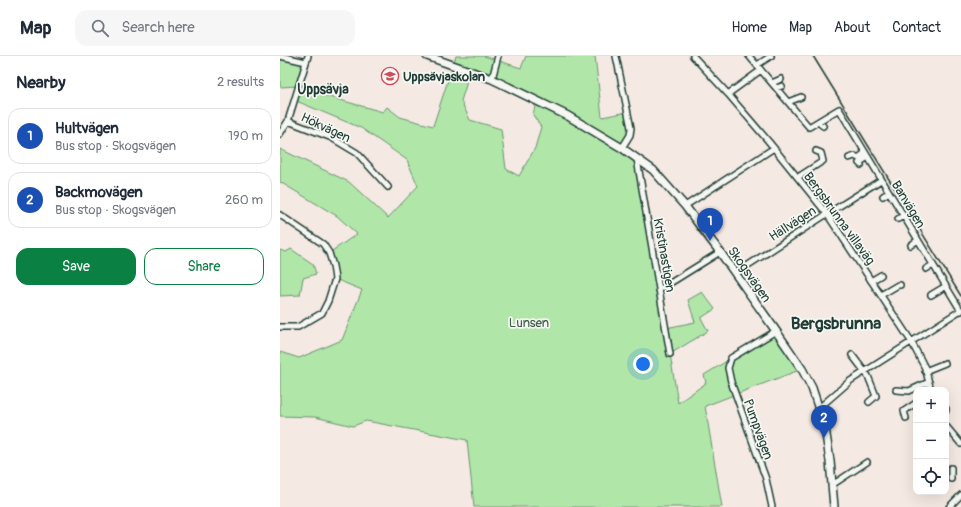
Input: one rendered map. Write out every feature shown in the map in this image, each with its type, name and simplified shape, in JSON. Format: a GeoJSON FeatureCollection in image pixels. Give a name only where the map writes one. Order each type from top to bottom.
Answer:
{"type":"FeatureCollection","features":[{"type":"Feature","properties":{"kind":"street"},"geometry":{"type":"LineString","coordinates":[[280,56],[306,62]]}},
{"type":"Feature","properties":{"kind":"street"},"geometry":{"type":"LineString","coordinates":[[280,134],[288,121],[308,56]]}},
{"type":"Feature","properties":{"kind":"street","name":"Skogsvägen"},"geometry":{"type":"LineString","coordinates":[[427,56],[492,79],[568,116],[622,148],[653,170],[685,206],[736,273],[802,369],[820,408],[826,432],[834,507]]}},
{"type":"Feature","properties":{"kind":"street"},"geometry":{"type":"LineString","coordinates":[[492,79],[498,56]]}},
{"type":"Feature","properties":{"kind":"street"},"geometry":{"type":"LineString","coordinates":[[616,56],[631,128],[630,135],[622,148]]}},
{"type":"Feature","properties":{"kind":"street","name":"Bergsbrunna villaväg"},"geometry":{"type":"LineString","coordinates":[[693,56],[774,148],[827,214],[871,281],[885,297],[898,325],[911,341],[913,351],[926,371],[930,387]]}},
{"type":"Feature","properties":{"kind":"street"},"geometry":{"type":"LineString","coordinates":[[749,56],[776,88],[781,98],[788,102],[799,118],[809,127],[818,122],[823,126]]}},
{"type":"Feature","properties":{"kind":"street"},"geometry":{"type":"LineString","coordinates":[[757,65],[771,56]]}},
{"type":"Feature","properties":{"kind":"street"},"geometry":{"type":"LineString","coordinates":[[728,94],[761,70]]}},
{"type":"Feature","properties":{"kind":"street"},"geometry":{"type":"LineString","coordinates":[[772,83],[781,79]]}},
{"type":"Feature","properties":{"kind":"street"},"geometry":{"type":"LineString","coordinates":[[776,88],[782,86]]}},
{"type":"Feature","properties":{"kind":"street"},"geometry":{"type":"LineString","coordinates":[[788,102],[801,96]]}},
{"type":"Feature","properties":{"kind":"street","name":"Banvägen"},"geometry":{"type":"LineString","coordinates":[[818,122],[830,111],[839,109],[961,310]]}},
{"type":"Feature","properties":{"kind":"street","name":"Hökvägen"},"geometry":{"type":"LineString","coordinates":[[288,121],[332,138],[357,154],[388,187]]}},
{"type":"Feature","properties":{"kind":"street"},"geometry":{"type":"LineString","coordinates":[[685,206],[774,148]]}},
{"type":"Feature","properties":{"kind":"street"},"geometry":{"type":"LineString","coordinates":[[798,177],[823,162],[821,153],[816,151]]}},
{"type":"Feature","properties":{"kind":"street"},"geometry":{"type":"LineString","coordinates":[[849,158],[855,156],[858,158],[866,155]]}},
{"type":"Feature","properties":{"kind":"street"},"geometry":{"type":"LineString","coordinates":[[861,166],[859,163],[866,155]]}},
{"type":"Feature","properties":{"kind":"street","name":"Kristinastigen"},"geometry":{"type":"LineString","coordinates":[[637,159],[670,354]]}},
{"type":"Feature","properties":{"kind":"street","name":"Hällvägen"},"geometry":{"type":"LineString","coordinates":[[736,273],[881,180]]}},
{"type":"Feature","properties":{"kind":"street"},"geometry":{"type":"LineString","coordinates":[[883,196],[889,192]]}},
{"type":"Feature","properties":{"kind":"street"},"geometry":{"type":"LineString","coordinates":[[280,215],[323,244],[330,254],[334,279],[328,301],[322,313],[298,328],[280,327]]}},
{"type":"Feature","properties":{"kind":"street"},"geometry":{"type":"LineString","coordinates":[[898,219],[903,216]]}},
{"type":"Feature","properties":{"kind":"street"},"geometry":{"type":"LineString","coordinates":[[911,245],[918,240]]}},
{"type":"Feature","properties":{"kind":"street"},"geometry":{"type":"LineString","coordinates":[[659,290],[720,252]]}},
{"type":"Feature","properties":{"kind":"street"},"geometry":{"type":"LineString","coordinates":[[926,269],[933,265]]}},
{"type":"Feature","properties":{"kind":"street"},"geometry":{"type":"LineString","coordinates":[[871,281],[881,275]]}},
{"type":"Feature","properties":{"kind":"street"},"geometry":{"type":"LineString","coordinates":[[885,297],[898,284],[900,285]]}},
{"type":"Feature","properties":{"kind":"street"},"geometry":{"type":"LineString","coordinates":[[932,295],[946,286]]}},
{"type":"Feature","properties":{"kind":"street"},"geometry":{"type":"LineString","coordinates":[[820,408],[850,381],[911,341],[948,320],[961,310]]}},
{"type":"Feature","properties":{"kind":"street","name":"Pumpvägen"},"geometry":{"type":"LineString","coordinates":[[772,507],[766,479],[731,382],[728,368],[731,358],[776,331]]}},
{"type":"Feature","properties":{"kind":"street"},"geometry":{"type":"LineString","coordinates":[[852,355],[864,372],[876,396],[869,402]]}},
{"type":"Feature","properties":{"kind":"street"},"geometry":{"type":"LineString","coordinates":[[926,371],[945,363]]}},
{"type":"Feature","properties":{"kind":"street"},"geometry":{"type":"LineString","coordinates":[[896,390],[909,391],[929,382]]}},
{"type":"Feature","properties":{"kind":"street"},"geometry":{"type":"LineString","coordinates":[[906,418],[904,411],[913,405]]}},
{"type":"Feature","properties":{"kind":"street"},"geometry":{"type":"LineString","coordinates":[[949,430],[961,444]]}},
{"type":"Feature","properties":{"kind":"street"},"geometry":{"type":"LineString","coordinates":[[832,485],[867,462]]}},
{"type":"Feature","properties":{"kind":"street"},"geometry":{"type":"LineString","coordinates":[[951,468],[951,479]]}},
{"type":"Feature","properties":{"kind":"street"},"geometry":{"type":"LineString","coordinates":[[949,507],[961,495]]}},
{"type":"Feature","properties":{"kind":"green space"},"geometry":{"type":"Polygon","coordinates":[[[280,56],[306,62],[298,86],[280,87],[280,56]]]}},
{"type":"Feature","properties":{"kind":"green space","name":"Lunsen"},"geometry":{"type":"Polygon","coordinates":[[[456,56],[484,56],[521,68],[526,56],[595,56],[602,117],[628,112],[631,128],[622,148],[637,159],[666,328],[695,322],[688,300],[702,292],[715,309],[701,318],[708,331],[670,354],[678,403],[706,383],[704,375],[776,331],[802,369],[705,406],[722,507],[474,507],[467,440],[366,421],[353,426],[315,417],[280,416],[280,352],[299,358],[342,340],[362,290],[335,279],[329,253],[357,234],[337,216],[280,182],[280,149],[349,182],[388,218],[418,186],[407,160],[361,128],[294,100],[297,88],[383,112],[387,107],[400,117],[433,126],[456,56]],[[467,66],[466,85],[461,101],[470,120],[501,129],[506,169],[519,176],[535,148],[541,127],[533,115],[535,106],[529,93],[493,75],[467,66]]]}},
{"type":"Feature","properties":{"kind":"green space"},"geometry":{"type":"Polygon","coordinates":[[[291,249],[313,264],[316,274],[303,278],[300,295],[280,296],[280,250],[286,252],[291,249]]]}},
{"type":"Feature","properties":{"kind":"railway"},"geometry":{"type":"LineString","coordinates":[[813,56],[961,296]]}},
{"type":"Feature","properties":{"kind":"place","name":"Uppsävjaskolan"},"geometry":{"type":"Point","coordinates":[390,76]}},
{"type":"Feature","properties":{"kind":"place","name":"Hultvägen"},"geometry":{"type":"Point","coordinates":[710,241]}},
{"type":"Feature","properties":{"kind":"place","name":"Backmovägen"},"geometry":{"type":"Point","coordinates":[824,438]}},
{"type":"Feature","properties":{"kind":"district","name":"Uppsävja"},"geometry":{"type":"Point","coordinates":[323,89]}},
{"type":"Feature","properties":{"kind":"district","name":"Bergsbrunna"},"geometry":{"type":"Point","coordinates":[836,323]}}]}
